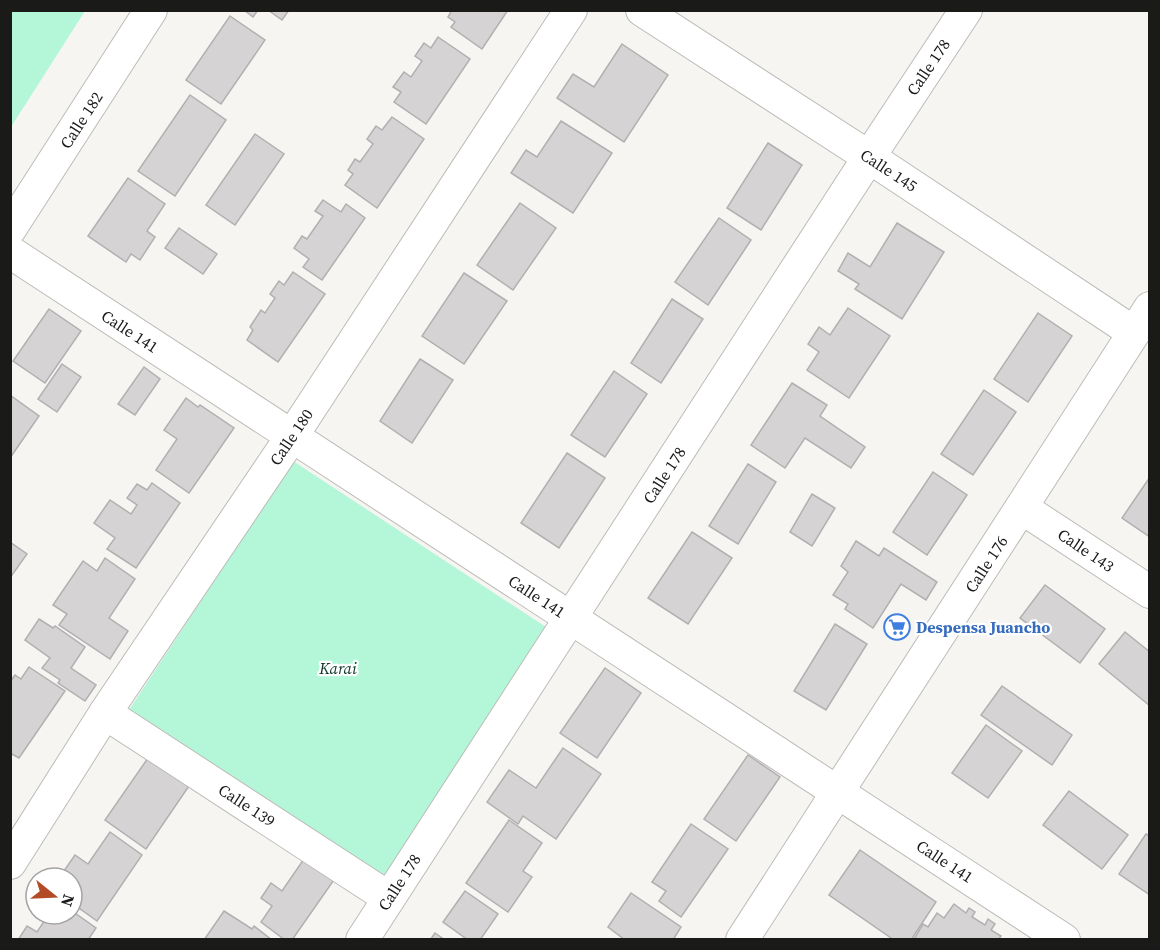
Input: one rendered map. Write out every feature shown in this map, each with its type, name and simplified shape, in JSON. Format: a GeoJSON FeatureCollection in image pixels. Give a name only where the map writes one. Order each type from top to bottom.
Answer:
{"type":"FeatureCollection","features":[{"type":"Feature","properties":{"kind":"street","name":"Calle 182"},"geometry":{"type":"LineString","coordinates":[[10,230],[151,10]]}},
{"type":"Feature","properties":{"kind":"street","name":"Calle 180"},"geometry":{"type":"LineString","coordinates":[[10,863],[105,713],[292,436],[571,10]]}},
{"type":"Feature","properties":{"kind":"street","name":"Calle 145"},"geometry":{"type":"LineString","coordinates":[[642,10],[869,157],[1141,320]]}},
{"type":"Feature","properties":{"kind":"street","name":"Calle 178"},"geometry":{"type":"LineString","coordinates":[[362,939],[966,10]]}},
{"type":"Feature","properties":{"kind":"street","name":"Calle 141"},"geometry":{"type":"LineString","coordinates":[[10,252],[1064,939]]}},
{"type":"Feature","properties":{"kind":"street","name":"Calle 176"},"geometry":{"type":"LineString","coordinates":[[742,939],[1022,508],[1141,320]]}},
{"type":"Feature","properties":{"kind":"street","name":"Calle 143"},"geometry":{"type":"LineString","coordinates":[[1022,508],[1149,592]]}},
{"type":"Feature","properties":{"kind":"street","name":"Calle 139"},"geometry":{"type":"LineString","coordinates":[[105,713],[389,898]]}},
{"type":"Feature","properties":{"kind":"green space"},"geometry":{"type":"Polygon","coordinates":[[[10,11],[85,11],[11,127],[10,11]]]}},
{"type":"Feature","properties":{"kind":"green space","name":"Karai"},"geometry":{"type":"Polygon","coordinates":[[[293,461],[546,627],[387,877],[129,710],[293,461]]]}},
{"type":"Feature","properties":{"kind":"building"},"geometry":{"type":"Polygon","coordinates":[[[244,10],[258,10],[253,17],[244,10]]]}},
{"type":"Feature","properties":{"kind":"building"},"geometry":{"type":"Polygon","coordinates":[[[268,10],[289,10],[282,20],[268,10]]]}},
{"type":"Feature","properties":{"kind":"building"},"geometry":{"type":"Polygon","coordinates":[[[452,10],[508,10],[482,49],[451,27],[455,22],[448,17],[452,10]]]}},
{"type":"Feature","properties":{"kind":"building"},"geometry":{"type":"Polygon","coordinates":[[[230,16],[265,40],[221,104],[186,80],[230,16]]]}},
{"type":"Feature","properties":{"kind":"building"},"geometry":{"type":"Polygon","coordinates":[[[438,37],[470,59],[426,124],[394,102],[401,92],[393,87],[404,72],[411,77],[422,61],[415,56],[424,43],[431,48],[438,37]]]}},
{"type":"Feature","properties":{"kind":"building"},"geometry":{"type":"Polygon","coordinates":[[[622,44],[668,75],[624,142],[557,98],[573,74],[594,87],[622,44]]]}},
{"type":"Feature","properties":{"kind":"building"},"geometry":{"type":"Polygon","coordinates":[[[190,95],[226,120],[175,196],[138,171],[190,95]]]}},
{"type":"Feature","properties":{"kind":"building"},"geometry":{"type":"Polygon","coordinates":[[[392,117],[424,139],[377,208],[345,185],[353,174],[348,170],[355,159],[360,162],[373,144],[367,139],[376,126],[382,130],[392,117]]]}},
{"type":"Feature","properties":{"kind":"building"},"geometry":{"type":"Polygon","coordinates":[[[561,121],[612,153],[573,213],[511,173],[526,150],[537,157],[561,121]]]}},
{"type":"Feature","properties":{"kind":"building"},"geometry":{"type":"Polygon","coordinates":[[[255,134],[284,154],[235,225],[206,205],[255,134]]]}},
{"type":"Feature","properties":{"kind":"building"},"geometry":{"type":"Polygon","coordinates":[[[768,143],[802,165],[761,230],[727,208],[768,143]]]}},
{"type":"Feature","properties":{"kind":"building"},"geometry":{"type":"Polygon","coordinates":[[[128,178],[165,204],[147,231],[155,237],[140,260],[131,254],[126,262],[88,236],[128,178]]]}},
{"type":"Feature","properties":{"kind":"building"},"geometry":{"type":"Polygon","coordinates":[[[323,200],[341,212],[346,204],[365,218],[322,280],[303,267],[309,259],[294,248],[302,236],[307,239],[323,216],[315,211],[323,200]]]}},
{"type":"Feature","properties":{"kind":"building"},"geometry":{"type":"Polygon","coordinates":[[[520,203],[556,228],[513,290],[477,265],[520,203]]]}},
{"type":"Feature","properties":{"kind":"building"},"geometry":{"type":"Polygon","coordinates":[[[719,218],[751,240],[708,305],[675,282],[719,218]]]}},
{"type":"Feature","properties":{"kind":"building"},"geometry":{"type":"Polygon","coordinates":[[[897,223],[944,252],[902,319],[855,289],[859,284],[838,271],[848,253],[870,267],[897,223]]]}},
{"type":"Feature","properties":{"kind":"building"},"geometry":{"type":"Polygon","coordinates":[[[179,228],[217,254],[203,274],[165,248],[179,228]]]}},
{"type":"Feature","properties":{"kind":"building"},"geometry":{"type":"Polygon","coordinates":[[[293,272],[325,294],[278,362],[247,340],[253,330],[250,327],[261,310],[265,313],[275,298],[270,294],[279,281],[284,285],[293,272]]]}},
{"type":"Feature","properties":{"kind":"building"},"geometry":{"type":"Polygon","coordinates":[[[464,273],[507,301],[464,364],[422,336],[464,273]]]}},
{"type":"Feature","properties":{"kind":"building"},"geometry":{"type":"Polygon","coordinates":[[[672,299],[703,319],[661,383],[631,363],[672,299]]]}},
{"type":"Feature","properties":{"kind":"building"},"geometry":{"type":"Polygon","coordinates":[[[848,308],[890,336],[849,398],[807,370],[819,352],[808,344],[819,327],[830,335],[848,308]]]}},
{"type":"Feature","properties":{"kind":"building"},"geometry":{"type":"Polygon","coordinates":[[[49,309],[81,331],[45,383],[13,361],[49,309]]]}},
{"type":"Feature","properties":{"kind":"building"},"geometry":{"type":"Polygon","coordinates":[[[1038,313],[1072,336],[1028,402],[994,379],[1038,313]]]}},
{"type":"Feature","properties":{"kind":"building"},"geometry":{"type":"Polygon","coordinates":[[[420,359],[453,380],[412,443],[380,421],[420,359]]]}},
{"type":"Feature","properties":{"kind":"building"},"geometry":{"type":"Polygon","coordinates":[[[62,364],[81,377],[57,412],[38,399],[62,364]]]}},
{"type":"Feature","properties":{"kind":"building"},"geometry":{"type":"Polygon","coordinates":[[[144,367],[160,379],[135,415],[118,404],[144,367]]]}},
{"type":"Feature","properties":{"kind":"building"},"geometry":{"type":"Polygon","coordinates":[[[614,371],[647,394],[605,457],[571,435],[614,371]]]}},
{"type":"Feature","properties":{"kind":"building"},"geometry":{"type":"Polygon","coordinates":[[[792,383],[827,405],[820,416],[865,447],[851,468],[805,438],[785,468],[751,445],[792,383]]]}},
{"type":"Feature","properties":{"kind":"building"},"geometry":{"type":"Polygon","coordinates":[[[984,390],[1016,412],[973,475],[941,454],[984,390]]]}},
{"type":"Feature","properties":{"kind":"building"},"geometry":{"type":"Polygon","coordinates":[[[10,395],[39,416],[10,458],[10,395]]]}},
{"type":"Feature","properties":{"kind":"building"},"geometry":{"type":"Polygon","coordinates":[[[186,398],[234,428],[189,493],[156,470],[177,439],[164,430],[186,398]]]}},
{"type":"Feature","properties":{"kind":"building"},"geometry":{"type":"Polygon","coordinates":[[[567,453],[605,478],[559,548],[521,523],[567,453]]]}},
{"type":"Feature","properties":{"kind":"building"},"geometry":{"type":"Polygon","coordinates":[[[748,464],[776,482],[738,544],[709,526],[748,464]]]}},
{"type":"Feature","properties":{"kind":"building"},"geometry":{"type":"Polygon","coordinates":[[[933,472],[967,495],[927,555],[893,532],[933,472]]]}},
{"type":"Feature","properties":{"kind":"building"},"geometry":{"type":"Polygon","coordinates":[[[1150,477],[1150,537],[1122,518],[1150,477]]]}},
{"type":"Feature","properties":{"kind":"building"},"geometry":{"type":"Polygon","coordinates":[[[152,483],[180,503],[136,568],[107,549],[115,538],[94,523],[110,500],[131,514],[137,505],[127,498],[137,484],[147,490],[152,483]]]}},
{"type":"Feature","properties":{"kind":"building"},"geometry":{"type":"Polygon","coordinates":[[[812,494],[835,508],[812,546],[790,532],[812,494]]]}},
{"type":"Feature","properties":{"kind":"building"},"geometry":{"type":"Polygon","coordinates":[[[692,532],[732,558],[688,624],[648,598],[692,532]]]}},
{"type":"Feature","properties":{"kind":"building"},"geometry":{"type":"Polygon","coordinates":[[[856,541],[879,556],[884,548],[937,582],[926,600],[901,584],[873,628],[845,609],[848,604],[833,595],[848,572],[841,566],[856,541]]]}},
{"type":"Feature","properties":{"kind":"building"},"geometry":{"type":"Polygon","coordinates":[[[10,542],[27,554],[10,578],[10,542]]]}},
{"type":"Feature","properties":{"kind":"building"},"geometry":{"type":"Polygon","coordinates":[[[105,558],[135,579],[109,618],[128,631],[110,659],[59,625],[67,614],[53,605],[83,561],[97,571],[105,558]]]}},
{"type":"Feature","properties":{"kind":"building"},"geometry":{"type":"Polygon","coordinates":[[[1045,585],[1105,629],[1080,663],[1020,618],[1045,585]]]}},
{"type":"Feature","properties":{"kind":"building"},"geometry":{"type":"Polygon","coordinates":[[[39,619],[53,628],[55,626],[85,647],[71,668],[96,685],[85,701],[58,683],[60,680],[42,668],[50,658],[25,640],[39,619]]]}},
{"type":"Feature","properties":{"kind":"building"},"geometry":{"type":"Polygon","coordinates":[[[835,624],[867,644],[826,710],[794,691],[835,624]]]}},
{"type":"Feature","properties":{"kind":"building"},"geometry":{"type":"Polygon","coordinates":[[[1125,632],[1150,652],[1150,706],[1099,664],[1125,632]]]}},
{"type":"Feature","properties":{"kind":"building"},"geometry":{"type":"Polygon","coordinates":[[[29,667],[65,691],[19,758],[10,753],[10,682],[15,675],[21,679],[29,667]]]}},
{"type":"Feature","properties":{"kind":"building"},"geometry":{"type":"Polygon","coordinates":[[[605,668],[641,693],[597,758],[560,733],[605,668]]]}},
{"type":"Feature","properties":{"kind":"building"},"geometry":{"type":"Polygon","coordinates":[[[1002,686],[1072,735],[1052,765],[981,715],[1002,686]]]}},
{"type":"Feature","properties":{"kind":"building"},"geometry":{"type":"Polygon","coordinates":[[[986,725],[1022,751],[988,798],[952,773],[986,725]]]}},
{"type":"Feature","properties":{"kind":"building"},"geometry":{"type":"Polygon","coordinates":[[[563,748],[601,774],[556,839],[523,816],[518,824],[487,802],[509,770],[536,788],[563,748]]]}},
{"type":"Feature","properties":{"kind":"building"},"geometry":{"type":"Polygon","coordinates":[[[748,755],[780,777],[736,841],[704,819],[748,755]]]}},
{"type":"Feature","properties":{"kind":"building"},"geometry":{"type":"Polygon","coordinates":[[[148,758],[189,786],[146,849],[105,820],[148,758]]]}},
{"type":"Feature","properties":{"kind":"building"},"geometry":{"type":"Polygon","coordinates":[[[1069,791],[1128,835],[1102,869],[1043,825],[1069,791]]]}},
{"type":"Feature","properties":{"kind":"building"},"geometry":{"type":"Polygon","coordinates":[[[509,820],[542,843],[523,871],[532,877],[508,912],[466,883],[509,820]]]}},
{"type":"Feature","properties":{"kind":"building"},"geometry":{"type":"Polygon","coordinates":[[[691,824],[728,849],[681,917],[659,901],[666,891],[652,882],[691,824]]]}},
{"type":"Feature","properties":{"kind":"building"},"geometry":{"type":"Polygon","coordinates":[[[110,832],[142,855],[97,921],[84,912],[84,866],[67,866],[75,855],[88,864],[110,832]]]}},
{"type":"Feature","properties":{"kind":"building"},"geometry":{"type":"Polygon","coordinates":[[[1146,834],[1150,836],[1150,895],[1119,874],[1146,834]]]}},
{"type":"Feature","properties":{"kind":"building"},"geometry":{"type":"Polygon","coordinates":[[[860,850],[936,902],[911,940],[894,940],[829,895],[860,850]]]}},
{"type":"Feature","properties":{"kind":"building"},"geometry":{"type":"Polygon","coordinates":[[[306,856],[336,877],[292,940],[285,940],[261,922],[272,906],[261,898],[271,883],[282,891],[306,856]]]}},
{"type":"Feature","properties":{"kind":"building"},"geometry":{"type":"Polygon","coordinates":[[[465,891],[498,914],[480,940],[468,940],[443,922],[465,891]]]}},
{"type":"Feature","properties":{"kind":"building"},"geometry":{"type":"Polygon","coordinates":[[[631,893],[681,927],[673,940],[625,940],[608,927],[631,893]]]}},
{"type":"Feature","properties":{"kind":"building"},"geometry":{"type":"Polygon","coordinates":[[[954,904],[966,913],[969,908],[975,912],[972,917],[985,925],[988,919],[995,924],[991,930],[1001,936],[998,940],[914,939],[923,924],[928,927],[937,913],[944,918],[954,904]]]}},
{"type":"Feature","properties":{"kind":"building"},"geometry":{"type":"Polygon","coordinates":[[[224,911],[252,929],[254,926],[272,940],[204,940],[224,911]]]}},
{"type":"Feature","properties":{"kind":"building"},"geometry":{"type":"Polygon","coordinates":[[[84,920],[96,928],[88,940],[18,940],[27,926],[37,932],[41,926],[84,926],[84,920]]]}},
{"type":"Feature","properties":{"kind":"building"},"geometry":{"type":"Polygon","coordinates":[[[435,933],[445,940],[430,940],[435,933]]]}},
{"type":"Feature","properties":{"kind":"place","name":"Despensa Juancho"},"geometry":{"type":"Point","coordinates":[897,627]}}]}
